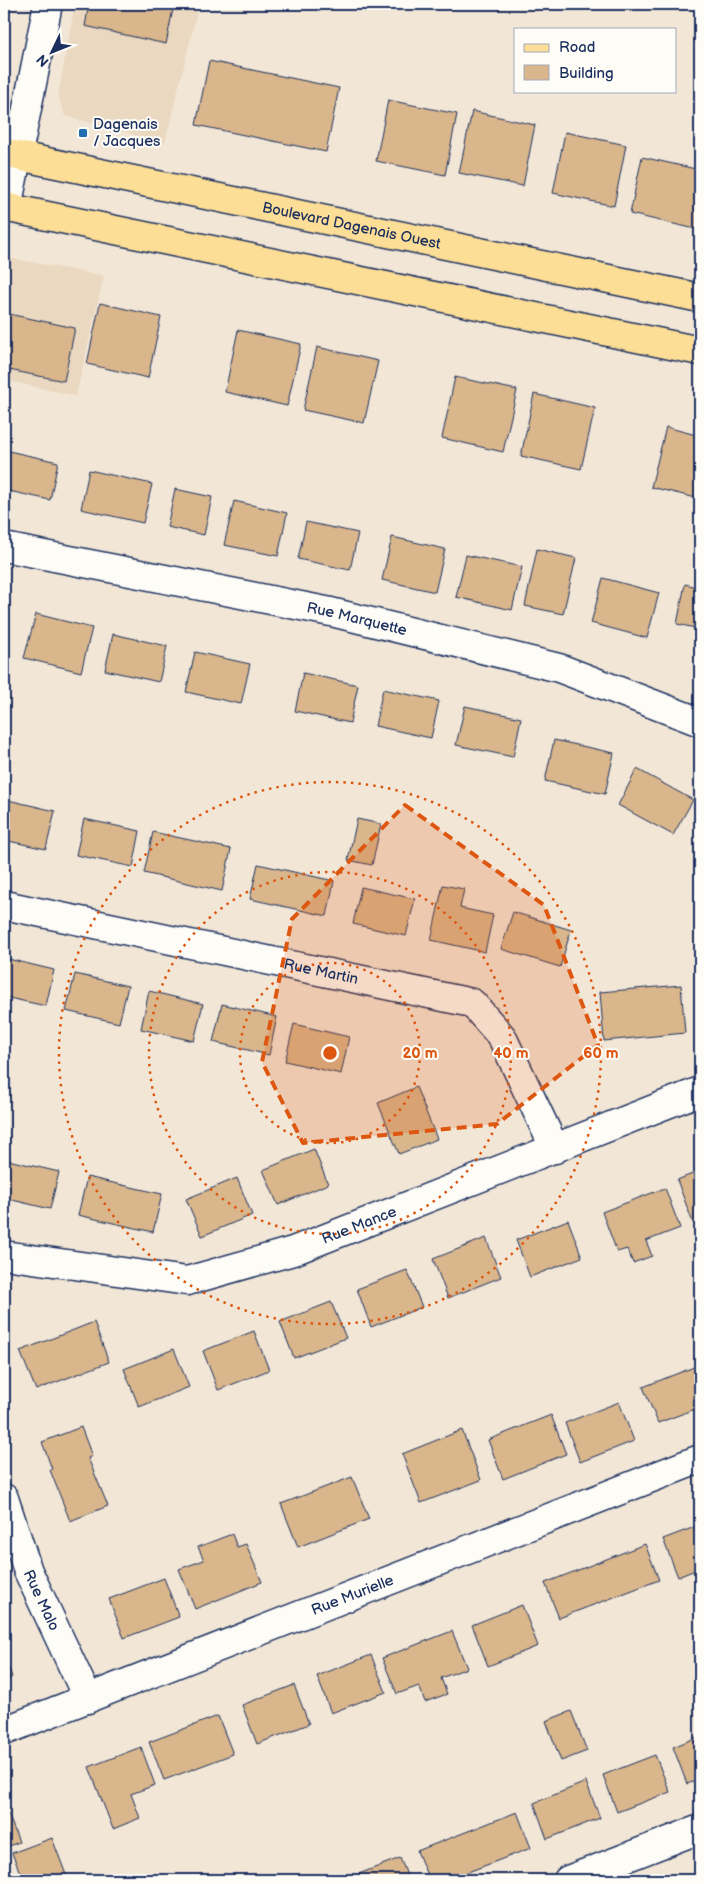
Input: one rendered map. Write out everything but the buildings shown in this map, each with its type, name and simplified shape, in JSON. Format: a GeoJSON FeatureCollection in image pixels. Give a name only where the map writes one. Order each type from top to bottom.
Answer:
{"type":"FeatureCollection","features":[{"type":"Feature","properties":{"kind":"main road","name":"Boulevard Dagenais Ouest"},"geometry":{"type":"LineString","coordinates":[[10,155],[700,298]]}},
{"type":"Feature","properties":{"kind":"main road"},"geometry":{"type":"LineString","coordinates":[[5,208],[700,351]]}},
{"type":"Feature","properties":{"kind":"street"},"geometry":{"type":"LineString","coordinates":[[5,208],[10,155],[48,4]]}},
{"type":"Feature","properties":{"kind":"street","name":"Rue Marquette"},"geometry":{"type":"LineString","coordinates":[[4,547],[332,612],[559,668],[700,722]]}},
{"type":"Feature","properties":{"kind":"street","name":"Rue Martin"},"geometry":{"type":"LineString","coordinates":[[4,905],[472,1003],[502,1037],[555,1149]]}},
{"type":"Feature","properties":{"kind":"street","name":"Rue Mance"},"geometry":{"type":"LineString","coordinates":[[4,1256],[186,1281],[294,1251],[700,1091]]}},
{"type":"Feature","properties":{"kind":"street","name":"Rue Murielle"},"geometry":{"type":"LineString","coordinates":[[4,1731],[700,1459]]}},
{"type":"Feature","properties":{"kind":"street","name":"Rue Malo"},"geometry":{"type":"LineString","coordinates":[[4,1498],[28,1571],[88,1699]]}},
{"type":"Feature","properties":{"kind":"street"},"geometry":{"type":"LineString","coordinates":[[568,1880],[700,1829]]}},
{"type":"Feature","properties":{"kind":"highlighted area"},"geometry":{"type":"Polygon","coordinates":[[[405,805],[544,905],[598,1045],[497,1124],[303,1143],[262,1062],[292,919],[405,805]]]}},
{"type":"Feature","properties":{"kind":"shaded area"},"geometry":{"type":"Polygon","coordinates":[[[75,4],[199,4],[165,143],[65,116],[58,96],[75,4]]]}},
{"type":"Feature","properties":{"kind":"shaded area"},"geometry":{"type":"Polygon","coordinates":[[[4,257],[104,276],[76,396],[4,380],[4,257]]]}},
{"type":"Feature","properties":{"kind":"place","name":"Dagenais / Jacques"},"geometry":{"type":"Point","coordinates":[83,133]}}]}
